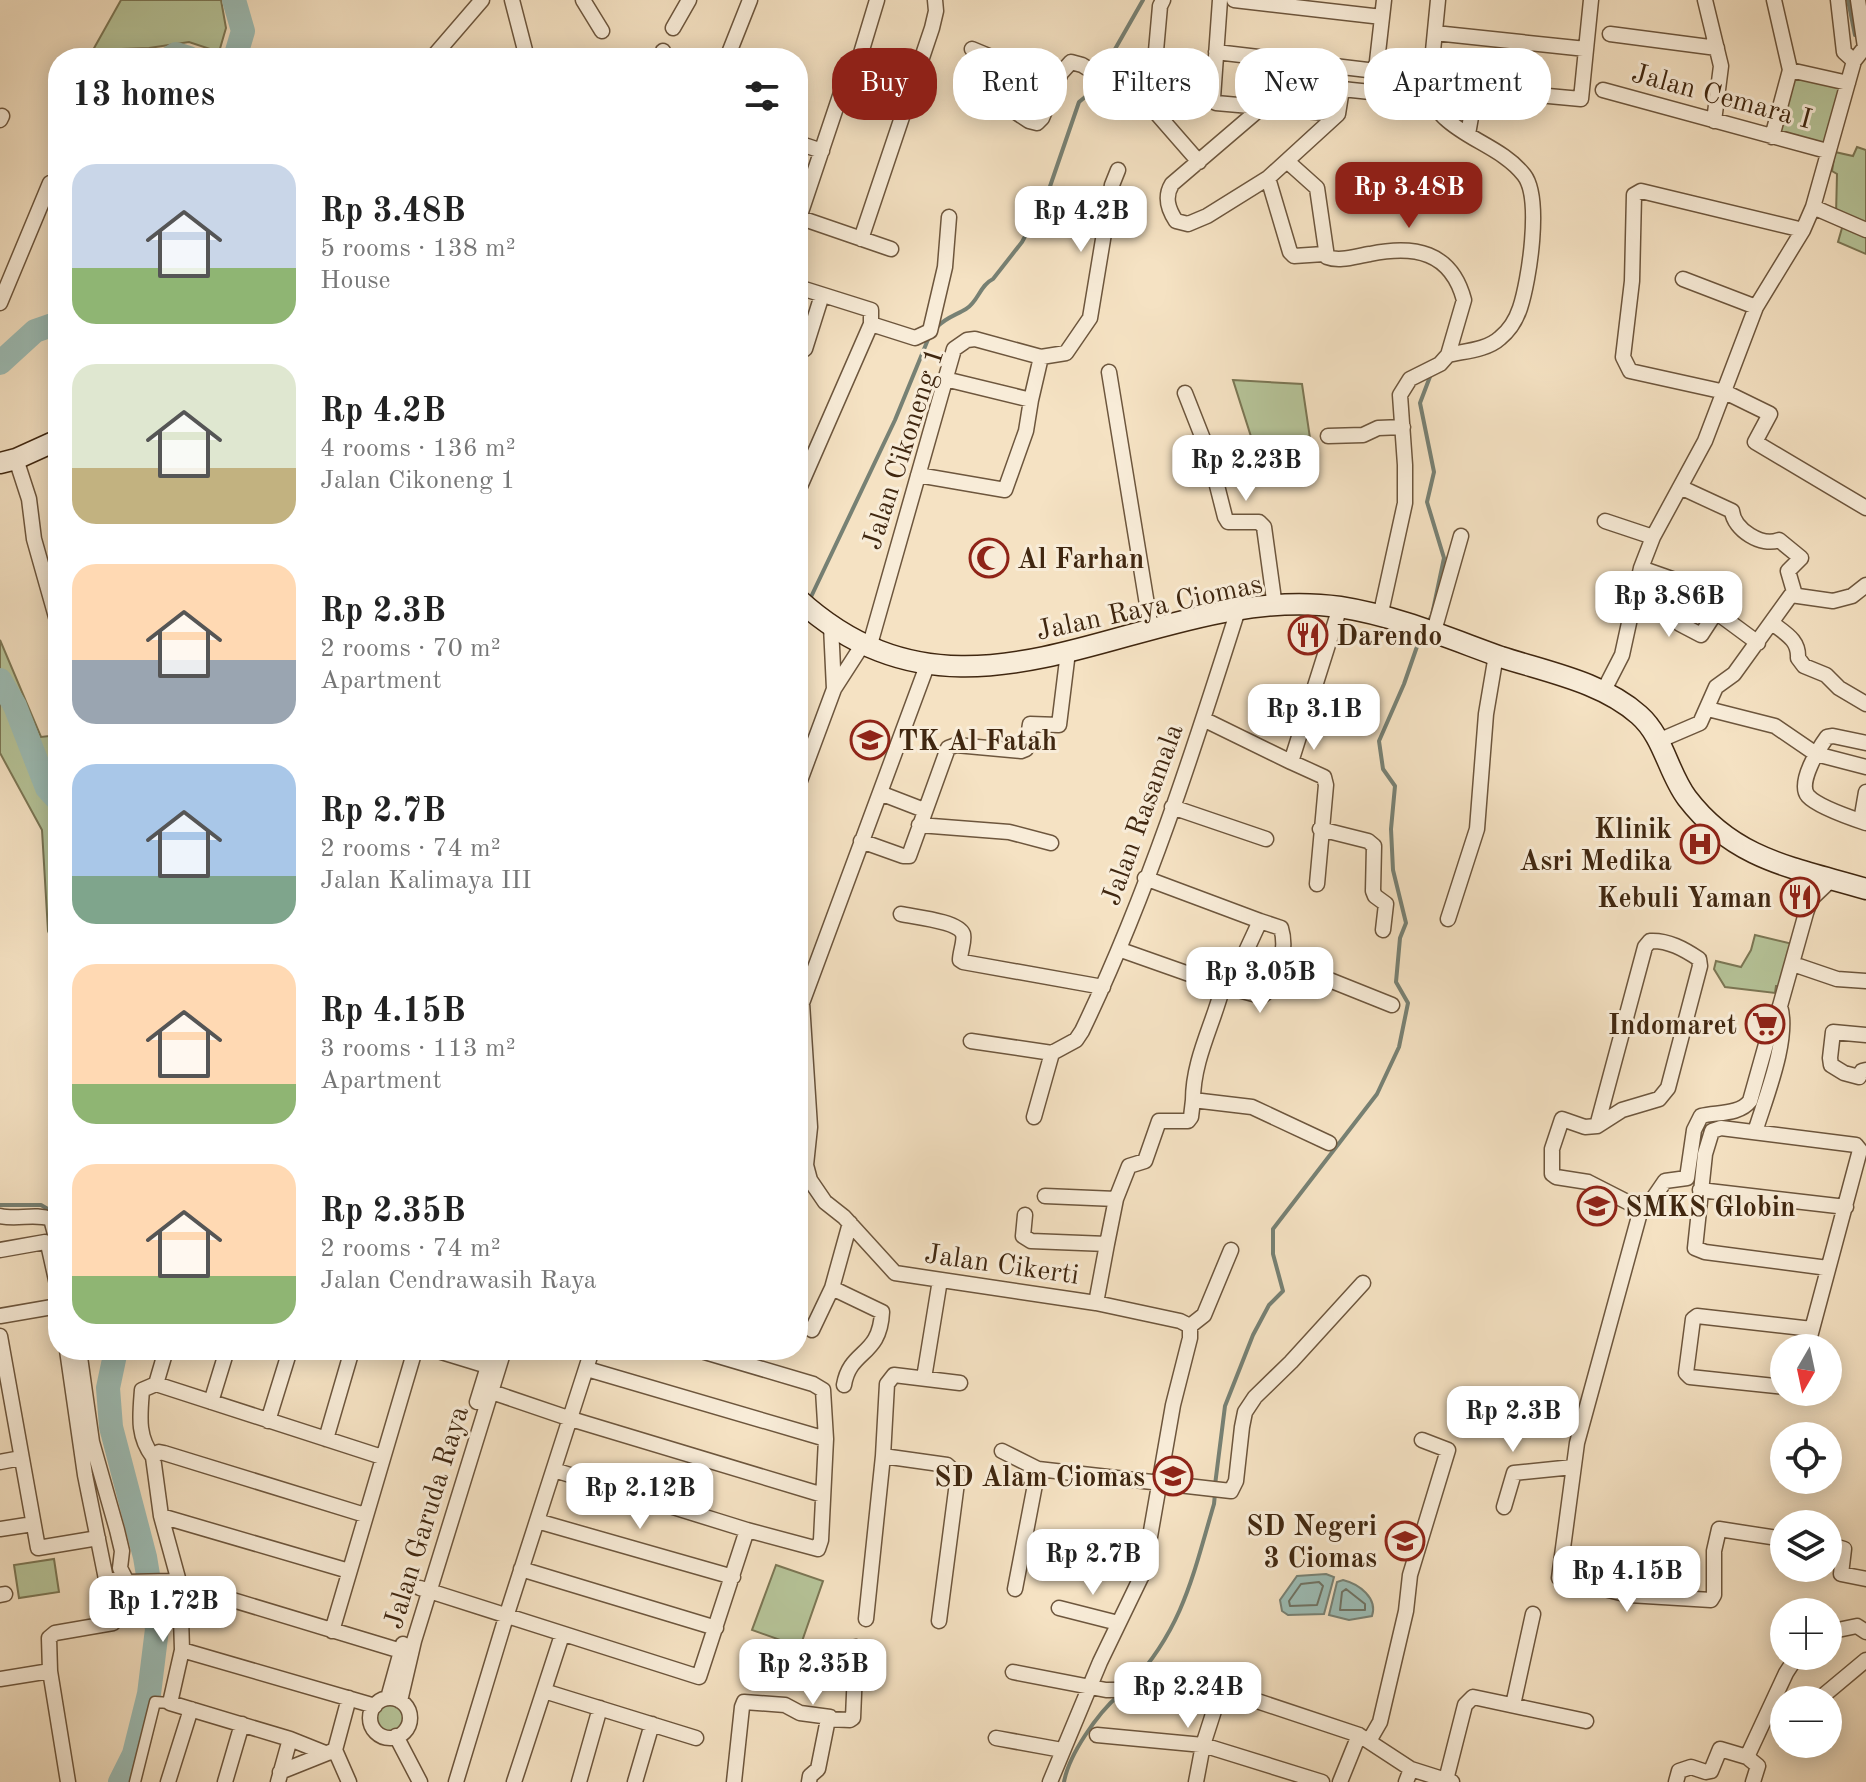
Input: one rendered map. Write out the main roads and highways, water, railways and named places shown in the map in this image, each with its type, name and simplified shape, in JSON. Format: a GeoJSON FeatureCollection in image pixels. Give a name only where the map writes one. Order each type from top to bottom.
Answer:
{"type":"FeatureCollection","features":[{"type":"Feature","properties":{"kind":"main road"},"geometry":{"type":"LineString","coordinates":[[5,465],[48,445]]}},
{"type":"Feature","properties":{"kind":"main road","name":"Jalan Raya Ciomas"},"geometry":{"type":"LineString","coordinates":[[808,607],[824,621],[866,646],[902,660],[970,666],[1009,664],[1238,610],[1275,607],[1340,607],[1427,629],[1603,692],[1642,717],[1658,741],[1686,797],[1730,841],[1759,856],[1866,889]]}},
{"type":"Feature","properties":{"kind":"water"},"geometry":{"type":"Polygon","coordinates":[[[1326,1574],[1334,1577],[1324,1614],[1288,1615],[1282,1611],[1280,1600],[1297,1576],[1326,1574]]]}},
{"type":"Feature","properties":{"kind":"water"},"geometry":{"type":"Polygon","coordinates":[[[1343,1580],[1366,1593],[1372,1603],[1372,1616],[1349,1620],[1329,1615],[1337,1582],[1343,1580]]]}},
{"type":"Feature","properties":{"kind":"waterway"},"geometry":{"type":"LineString","coordinates":[[234,0],[243,31],[238,48]]}},
{"type":"Feature","properties":{"kind":"waterway"},"geometry":{"type":"LineString","coordinates":[[937,327],[970,306],[1022,242],[1046,198],[1079,102],[1090,93],[1143,0]]}},
{"type":"Feature","properties":{"kind":"waterway"},"geometry":{"type":"LineString","coordinates":[[1848,0],[1855,35]]}},
{"type":"Feature","properties":{"kind":"waterway"},"geometry":{"type":"LineString","coordinates":[[0,363],[35,331],[48,326]]}},
{"type":"Feature","properties":{"kind":"waterway"},"geometry":{"type":"LineString","coordinates":[[810,599],[895,420],[929,337]]}},
{"type":"Feature","properties":{"kind":"waterway"},"geometry":{"type":"LineString","coordinates":[[1427,624],[1432,615],[1444,558],[1427,502],[1434,472],[1420,403],[1431,374]]}},
{"type":"Feature","properties":{"kind":"waterway"},"geometry":{"type":"LineString","coordinates":[[1215,1485],[1225,1406],[1253,1335],[1269,1305],[1283,1291],[1273,1254],[1273,1229],[1377,1094],[1399,1047],[1408,1003],[1396,982],[1400,938],[1406,923],[1393,870],[1391,829],[1395,786],[1383,769],[1379,741],[1421,635]]}},
{"type":"Feature","properties":{"kind":"waterway"},"geometry":{"type":"LineString","coordinates":[[0,680],[15,706],[48,789]]}},
{"type":"Feature","properties":{"kind":"waterway"},"geometry":{"type":"LineString","coordinates":[[0,1205],[41,1205],[48,1209]]}},
{"type":"Feature","properties":{"kind":"waterway"},"geometry":{"type":"LineString","coordinates":[[114,1360],[108,1388],[111,1427],[145,1557],[157,1629],[149,1694],[134,1754],[120,1782]]}},
{"type":"Feature","properties":{"kind":"waterway"},"geometry":{"type":"LineString","coordinates":[[1131,1684],[1149,1663],[1175,1621],[1199,1554],[1215,1494]]}},
{"type":"Feature","properties":{"kind":"waterway"},"geometry":{"type":"LineString","coordinates":[[1064,1782],[1072,1759],[1086,1735],[1119,1695]]}},
{"type":"Feature","properties":{"kind":"place","name":"Al Farhan"},"geometry":{"type":"Point","coordinates":[989,558]}},
{"type":"Feature","properties":{"kind":"place","name":"Darendo"},"geometry":{"type":"Point","coordinates":[1308,635]}},
{"type":"Feature","properties":{"kind":"place","name":"TK Al Fatah"},"geometry":{"type":"Point","coordinates":[870,740]}},
{"type":"Feature","properties":{"kind":"place","name":"Klinik Asri Medika"},"geometry":{"type":"Point","coordinates":[1700,844]}},
{"type":"Feature","properties":{"kind":"place","name":"Kebuli Yaman"},"geometry":{"type":"Point","coordinates":[1800,897]}},
{"type":"Feature","properties":{"kind":"place","name":"Indomaret"},"geometry":{"type":"Point","coordinates":[1765,1024]}},
{"type":"Feature","properties":{"kind":"place","name":"SMKS Globin"},"geometry":{"type":"Point","coordinates":[1597,1206]}},
{"type":"Feature","properties":{"kind":"place","name":"SD Alam Ciomas"},"geometry":{"type":"Point","coordinates":[1173,1476]}},
{"type":"Feature","properties":{"kind":"place","name":"SD Negeri 3 Ciomas"},"geometry":{"type":"Point","coordinates":[1405,1541]}}]}
